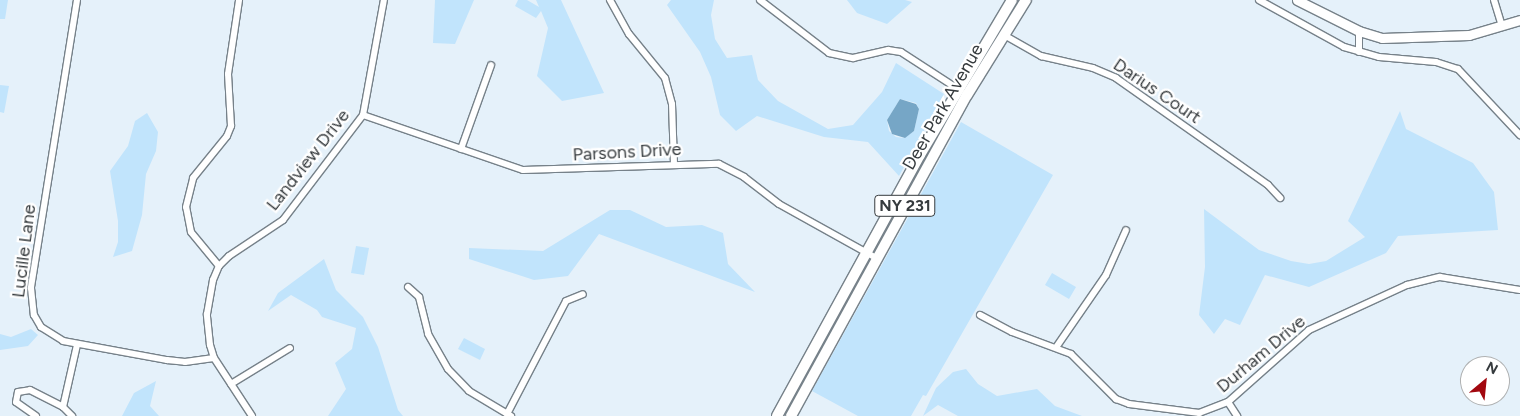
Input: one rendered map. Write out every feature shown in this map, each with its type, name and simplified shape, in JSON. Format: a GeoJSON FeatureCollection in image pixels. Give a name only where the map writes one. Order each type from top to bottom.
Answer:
{"type":"FeatureCollection","features":[{"type":"Feature","properties":{"kind":"main road","name":"Deer Park Avenue"},"geometry":{"type":"LineString","coordinates":[[791,416],[958,89],[1012,0]]}},
{"type":"Feature","properties":{"kind":"main road","name":"Deer Park Avenue"},"geometry":{"type":"LineString","coordinates":[[777,416],[967,95],[1026,0]]}},
{"type":"Feature","properties":{"kind":"main road"},"geometry":{"type":"LineString","coordinates":[[1297,0],[1359,31],[1382,38],[1431,39],[1469,35],[1520,20]]}},
{"type":"Feature","properties":{"kind":"street","name":"Lucille Lane"},"geometry":{"type":"LineString","coordinates":[[77,0],[31,302],[41,327],[63,342],[185,362],[214,358]]}},
{"type":"Feature","properties":{"kind":"street"},"geometry":{"type":"LineString","coordinates":[[239,0],[228,74],[231,126],[227,136],[193,178],[186,207],[191,232],[219,266],[207,314],[208,332],[214,358],[252,416]]}},
{"type":"Feature","properties":{"kind":"street","name":"Landview Drive"},"geometry":{"type":"LineString","coordinates":[[219,266],[282,220],[363,115],[384,0]]}},
{"type":"Feature","properties":{"kind":"street"},"geometry":{"type":"LineString","coordinates":[[610,0],[628,34],[665,78],[672,104],[674,163]]}},
{"type":"Feature","properties":{"kind":"street"},"geometry":{"type":"LineString","coordinates":[[760,0],[829,52],[853,58],[888,50],[901,52],[958,89]]}},
{"type":"Feature","properties":{"kind":"street"},"geometry":{"type":"LineString","coordinates":[[1259,0],[1331,41],[1359,52],[1392,59],[1436,62],[1458,69],[1520,135]]}},
{"type":"Feature","properties":{"kind":"street"},"geometry":{"type":"LineString","coordinates":[[1494,0],[1502,26]]}},
{"type":"Feature","properties":{"kind":"street"},"geometry":{"type":"LineString","coordinates":[[1359,31],[1359,52]]}},
{"type":"Feature","properties":{"kind":"street","name":"Darius Court"},"geometry":{"type":"LineString","coordinates":[[1004,35],[1041,56],[1093,68],[1116,78],[1268,186],[1280,198]]}},
{"type":"Feature","properties":{"kind":"street"},"geometry":{"type":"LineString","coordinates":[[461,150],[492,65]]}},
{"type":"Feature","properties":{"kind":"street","name":"Parsons Drive"},"geometry":{"type":"LineString","coordinates":[[363,115],[507,167],[540,171],[674,163],[707,163],[732,169],[779,204],[872,256]]}},
{"type":"Feature","properties":{"kind":"street"},"geometry":{"type":"LineString","coordinates":[[1056,346],[1106,275],[1126,230]]}},
{"type":"Feature","properties":{"kind":"street","name":"Durham Drive"},"geometry":{"type":"LineString","coordinates":[[980,315],[1012,332],[1056,346],[1082,362],[1116,399],[1160,413],[1199,413],[1228,402],[1309,330],[1407,285],[1440,277],[1520,290]]}},
{"type":"Feature","properties":{"kind":"street"},"geometry":{"type":"LineString","coordinates":[[408,287],[419,298],[428,334],[448,369],[469,391],[509,415],[566,301],[583,294]]}},
{"type":"Feature","properties":{"kind":"street"},"geometry":{"type":"LineString","coordinates":[[63,407],[77,345]]}},
{"type":"Feature","properties":{"kind":"street"},"geometry":{"type":"LineString","coordinates":[[231,384],[290,348]]}},
{"type":"Feature","properties":{"kind":"street"},"geometry":{"type":"LineString","coordinates":[[36,416],[16,402],[18,392],[30,390],[63,407],[72,416]]}},
{"type":"Feature","properties":{"kind":"street"},"geometry":{"type":"LineString","coordinates":[[1228,402],[1237,416]]}},
{"type":"Feature","properties":{"kind":"shaded area"},"geometry":{"type":"Polygon","coordinates":[[[0,0],[8,0],[5,19],[0,19],[0,0]]]}},
{"type":"Feature","properties":{"kind":"shaded area"},"geometry":{"type":"Polygon","coordinates":[[[435,0],[474,0],[455,44],[433,43],[435,0]]]}},
{"type":"Feature","properties":{"kind":"shaded area"},"geometry":{"type":"Polygon","coordinates":[[[518,0],[527,0],[539,7],[536,0],[561,0],[604,93],[562,101],[537,76],[548,28],[541,11],[536,18],[515,6],[518,0]]]}},
{"type":"Feature","properties":{"kind":"shaded area"},"geometry":{"type":"Polygon","coordinates":[[[671,0],[714,0],[711,15],[715,39],[727,58],[752,55],[758,80],[778,101],[828,129],[853,125],[882,92],[896,63],[944,94],[899,176],[868,142],[824,137],[757,116],[736,131],[720,115],[711,77],[700,52],[667,5],[671,0]],[[900,99],[887,120],[889,131],[896,137],[904,138],[914,131],[919,109],[916,103],[900,99]]]}},
{"type":"Feature","properties":{"kind":"shaded area"},"geometry":{"type":"Polygon","coordinates":[[[847,0],[905,0],[912,2],[887,24],[857,13],[847,0]]]}},
{"type":"Feature","properties":{"kind":"shaded area"},"geometry":{"type":"Polygon","coordinates":[[[0,85],[9,86],[4,113],[0,112],[0,85]]]}},
{"type":"Feature","properties":{"kind":"shaded area"},"geometry":{"type":"Polygon","coordinates":[[[900,99],[916,104],[919,109],[914,131],[905,138],[892,134],[887,120],[900,99]]]}},
{"type":"Feature","properties":{"kind":"shaded area"},"geometry":{"type":"Polygon","coordinates":[[[1400,111],[1406,129],[1473,163],[1494,192],[1498,230],[1398,236],[1386,253],[1309,287],[1265,275],[1240,325],[1225,319],[1214,334],[1199,315],[1205,267],[1204,209],[1259,250],[1291,261],[1309,264],[1326,261],[1365,237],[1348,221],[1400,111]]]}},
{"type":"Feature","properties":{"kind":"shaded area"},"geometry":{"type":"Polygon","coordinates":[[[147,113],[158,132],[156,151],[146,174],[142,215],[132,251],[113,257],[118,242],[118,221],[110,171],[128,146],[135,121],[147,113]]]}},
{"type":"Feature","properties":{"kind":"shaded area"},"geometry":{"type":"Polygon","coordinates":[[[961,122],[1053,175],[926,396],[923,395],[911,416],[858,416],[812,391],[961,122]]]}},
{"type":"Feature","properties":{"kind":"shaded area"},"geometry":{"type":"Polygon","coordinates":[[[610,210],[630,210],[666,227],[702,225],[723,233],[728,264],[755,292],[599,234],[568,276],[534,280],[469,259],[469,248],[543,251],[610,210]]]}},
{"type":"Feature","properties":{"kind":"shaded area"},"geometry":{"type":"Polygon","coordinates":[[[356,246],[369,248],[364,275],[351,273],[356,246]]]}},
{"type":"Feature","properties":{"kind":"shaded area"},"geometry":{"type":"Polygon","coordinates":[[[324,259],[336,290],[363,317],[378,347],[398,410],[403,416],[328,416],[346,389],[335,363],[352,349],[356,328],[322,317],[317,310],[291,295],[268,311],[278,293],[324,259]]]}},
{"type":"Feature","properties":{"kind":"shaded area"},"geometry":{"type":"Polygon","coordinates":[[[1052,273],[1076,287],[1069,299],[1045,285],[1052,273]]]}},
{"type":"Feature","properties":{"kind":"shaded area"},"geometry":{"type":"Polygon","coordinates":[[[31,329],[38,335],[28,346],[0,350],[0,334],[11,337],[31,329]]]}},
{"type":"Feature","properties":{"kind":"shaded area"},"geometry":{"type":"Polygon","coordinates":[[[464,338],[485,349],[480,360],[458,349],[464,338]]]}},
{"type":"Feature","properties":{"kind":"shaded area"},"geometry":{"type":"Polygon","coordinates":[[[966,369],[978,384],[997,396],[1037,389],[1055,406],[1082,416],[958,416],[938,405],[923,416],[936,388],[953,372],[966,369]]]}},
{"type":"Feature","properties":{"kind":"shaded area"},"geometry":{"type":"Polygon","coordinates":[[[156,381],[150,406],[159,416],[122,416],[134,393],[156,381]]]}}]}
